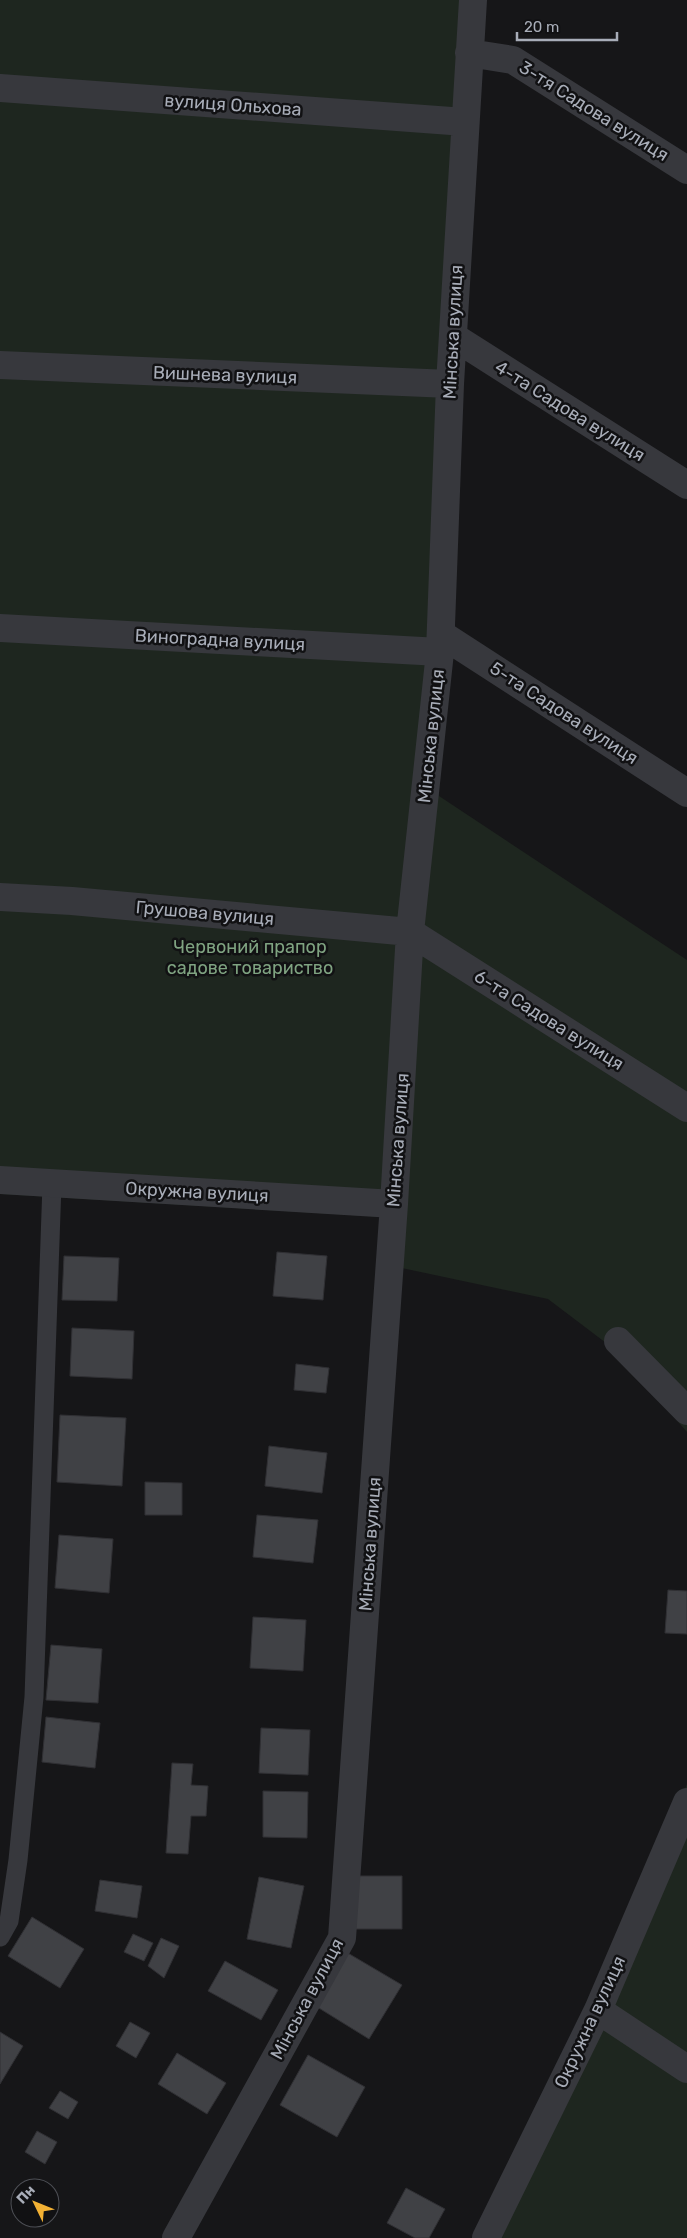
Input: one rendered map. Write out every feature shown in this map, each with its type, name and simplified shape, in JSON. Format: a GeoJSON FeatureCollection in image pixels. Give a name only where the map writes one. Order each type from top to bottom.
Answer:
{"type":"FeatureCollection","features":[{"type":"Feature","properties":{"kind":"street","name":"Мінська вулиця"},"geometry":{"type":"LineString","coordinates":[[176,2238],[342,1938],[394,1204],[410,932],[440,643],[450,384],[473,0]]}},
{"type":"Feature","properties":{"kind":"street","name":"3-тя Садова вулиця"},"geometry":{"type":"LineString","coordinates":[[469,53],[513,60],[687,170]]}},
{"type":"Feature","properties":{"kind":"street","name":"вулиця Ольхова"},"geometry":{"type":"LineString","coordinates":[[0,88],[465,122]]}},
{"type":"Feature","properties":{"kind":"street","name":"4-та Садова вулиця"},"geometry":{"type":"LineString","coordinates":[[454,337],[687,485]]}},
{"type":"Feature","properties":{"kind":"street","name":"Вишнева вулиця"},"geometry":{"type":"LineString","coordinates":[[0,365],[450,384]]}},
{"type":"Feature","properties":{"kind":"street","name":"Виноградна вулиця"},"geometry":{"type":"LineString","coordinates":[[0,628],[440,643]]}},
{"type":"Feature","properties":{"kind":"street","name":"5-та Садова вулиця"},"geometry":{"type":"LineString","coordinates":[[440,643],[687,793]]}},
{"type":"Feature","properties":{"kind":"street","name":"Грушова вулиця"},"geometry":{"type":"LineString","coordinates":[[0,897],[72,901],[410,932]]}},
{"type":"Feature","properties":{"kind":"street","name":"6-та Садова вулиця"},"geometry":{"type":"LineString","coordinates":[[410,932],[687,1108]]}},
{"type":"Feature","properties":{"kind":"street","name":"Окружна вулиця"},"geometry":{"type":"LineString","coordinates":[[0,1180],[394,1204]]}},
{"type":"Feature","properties":{"kind":"street"},"geometry":{"type":"LineString","coordinates":[[618,1341],[687,1411]]}},
{"type":"Feature","properties":{"kind":"street","name":"Окружна вулиця"},"geometry":{"type":"LineString","coordinates":[[486,2238],[598,2010],[687,1802]]}},
{"type":"Feature","properties":{"kind":"street"},"geometry":{"type":"LineString","coordinates":[[598,2010],[687,2069]]}},
{"type":"Feature","properties":{"kind":"lane"},"geometry":{"type":"LineString","coordinates":[[0,1937],[9,1921],[18,1860],[34,1697],[52,1184]]}},
{"type":"Feature","properties":{"kind":"green space","name":"Червоний прапор садове товариство"},"geometry":{"type":"Polygon","coordinates":[[[0,0],[463,0],[448,336],[439,796],[687,960],[687,1432],[614,1349],[548,1299],[397,1267],[383,1217],[0,1194],[0,0]]]}},
{"type":"Feature","properties":{"kind":"green space"},"geometry":{"type":"Polygon","coordinates":[[[687,1784],[687,2238],[479,2238],[598,1999],[687,1784]]]}},
{"type":"Feature","properties":{"kind":"building"},"geometry":{"type":"Polygon","coordinates":[[[277,1252],[327,1256],[323,1300],[273,1296],[277,1252]]]}},
{"type":"Feature","properties":{"kind":"building"},"geometry":{"type":"Polygon","coordinates":[[[64,1256],[119,1258],[117,1301],[62,1300],[64,1256]]]}},
{"type":"Feature","properties":{"kind":"building"},"geometry":{"type":"Polygon","coordinates":[[[72,1328],[134,1331],[132,1379],[70,1376],[72,1328]]]}},
{"type":"Feature","properties":{"kind":"building"},"geometry":{"type":"Polygon","coordinates":[[[296,1364],[329,1368],[326,1393],[294,1390],[296,1364]]]}},
{"type":"Feature","properties":{"kind":"building"},"geometry":{"type":"Polygon","coordinates":[[[60,1415],[126,1418],[122,1486],[57,1482],[60,1415]]]}},
{"type":"Feature","properties":{"kind":"building"},"geometry":{"type":"Polygon","coordinates":[[[269,1446],[327,1453],[322,1493],[265,1486],[269,1446]]]}},
{"type":"Feature","properties":{"kind":"building"},"geometry":{"type":"Polygon","coordinates":[[[145,1482],[182,1483],[182,1515],[145,1515],[145,1482]]]}},
{"type":"Feature","properties":{"kind":"building"},"geometry":{"type":"Polygon","coordinates":[[[257,1515],[318,1520],[313,1563],[253,1557],[257,1515]]]}},
{"type":"Feature","properties":{"kind":"building"},"geometry":{"type":"Polygon","coordinates":[[[59,1535],[113,1539],[109,1593],[55,1588],[59,1535]]]}},
{"type":"Feature","properties":{"kind":"building"},"geometry":{"type":"Polygon","coordinates":[[[668,1590],[687,1591],[687,1634],[665,1633],[668,1590]]]}},
{"type":"Feature","properties":{"kind":"building"},"geometry":{"type":"Polygon","coordinates":[[[253,1617],[306,1620],[303,1671],[250,1668],[253,1617]]]}},
{"type":"Feature","properties":{"kind":"building"},"geometry":{"type":"Polygon","coordinates":[[[51,1645],[102,1649],[98,1703],[46,1700],[51,1645]]]}},
{"type":"Feature","properties":{"kind":"building"},"geometry":{"type":"Polygon","coordinates":[[[46,1717],[100,1723],[95,1768],[42,1762],[46,1717]]]}},
{"type":"Feature","properties":{"kind":"building"},"geometry":{"type":"Polygon","coordinates":[[[261,1728],[310,1730],[308,1775],[259,1773],[261,1728]]]}},
{"type":"Feature","properties":{"kind":"building"},"geometry":{"type":"Polygon","coordinates":[[[172,1763],[193,1764],[191,1785],[208,1786],[206,1816],[191,1816],[188,1854],[166,1853],[172,1763]]]}},
{"type":"Feature","properties":{"kind":"building"},"geometry":{"type":"Polygon","coordinates":[[[263,1791],[308,1792],[307,1838],[263,1837],[263,1791]]]}},
{"type":"Feature","properties":{"kind":"building"},"geometry":{"type":"Polygon","coordinates":[[[354,1876],[402,1876],[402,1929],[354,1929],[354,1876]]]}},
{"type":"Feature","properties":{"kind":"building"},"geometry":{"type":"Polygon","coordinates":[[[259,1877],[304,1886],[291,1948],[247,1939],[259,1877]]]}},
{"type":"Feature","properties":{"kind":"building"},"geometry":{"type":"Polygon","coordinates":[[[100,1880],[142,1886],[137,1918],[95,1911],[100,1880]]]}},
{"type":"Feature","properties":{"kind":"building"},"geometry":{"type":"Polygon","coordinates":[[[32,1917],[84,1949],[60,1988],[8,1956],[32,1917]]]}},
{"type":"Feature","properties":{"kind":"building"},"geometry":{"type":"Polygon","coordinates":[[[133,1934],[153,1943],[144,1961],[124,1952],[133,1934]]]}},
{"type":"Feature","properties":{"kind":"building"},"geometry":{"type":"Polygon","coordinates":[[[161,1938],[179,1946],[164,1978],[148,1966],[161,1938]]]}},
{"type":"Feature","properties":{"kind":"building"},"geometry":{"type":"Polygon","coordinates":[[[346,1952],[402,1985],[369,2039],[314,2005],[346,1952]]]}},
{"type":"Feature","properties":{"kind":"building"},"geometry":{"type":"Polygon","coordinates":[[[225,1961],[278,1990],[261,2020],[208,1991],[225,1961]]]}},
{"type":"Feature","properties":{"kind":"building"},"geometry":{"type":"Polygon","coordinates":[[[130,2022],[150,2033],[136,2058],[116,2046],[130,2022]]]}},
{"type":"Feature","properties":{"kind":"building"},"geometry":{"type":"Polygon","coordinates":[[[0,2032],[23,2046],[0,2084],[0,2032]]]}},
{"type":"Feature","properties":{"kind":"building"},"geometry":{"type":"Polygon","coordinates":[[[177,2053],[226,2083],[207,2114],[158,2084],[177,2053]]]}},
{"type":"Feature","properties":{"kind":"building"},"geometry":{"type":"Polygon","coordinates":[[[308,2055],[365,2087],[337,2137],[280,2105],[308,2055]]]}},
{"type":"Feature","properties":{"kind":"building"},"geometry":{"type":"Polygon","coordinates":[[[60,2091],[78,2102],[68,2119],[49,2108],[60,2091]]]}},
{"type":"Feature","properties":{"kind":"building"},"geometry":{"type":"Polygon","coordinates":[[[37,2131],[57,2142],[45,2164],[25,2152],[37,2131]]]}},
{"type":"Feature","properties":{"kind":"building"},"geometry":{"type":"Polygon","coordinates":[[[406,2188],[445,2209],[429,2238],[415,2238],[387,2223],[406,2188]]]}}]}
